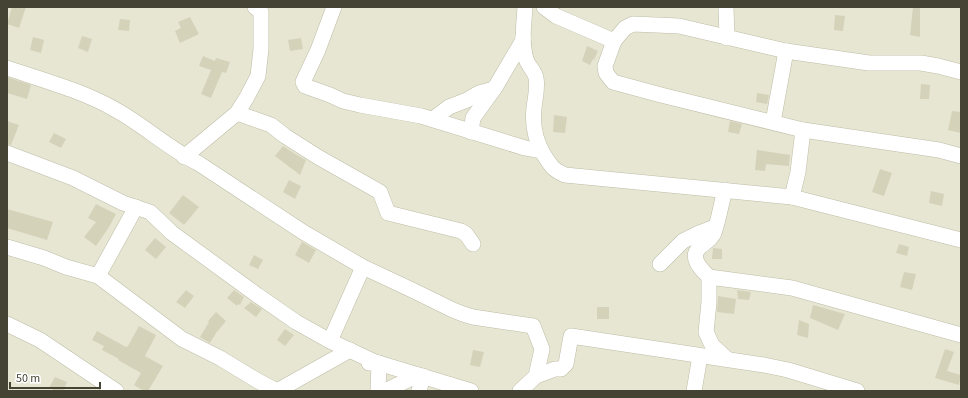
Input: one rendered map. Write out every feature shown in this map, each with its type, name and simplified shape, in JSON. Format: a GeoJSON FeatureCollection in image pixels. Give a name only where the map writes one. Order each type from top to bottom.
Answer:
{"type":"FeatureCollection","features":[{"type":"Feature","properties":{"kind":"street"},"geometry":{"type":"LineString","coordinates":[[334,7],[318,50],[303,82],[305,86],[348,102],[433,119],[525,148],[541,150]]}},
{"type":"Feature","properties":{"kind":"street"},"geometry":{"type":"LineString","coordinates":[[471,132],[473,118],[494,89],[523,40],[525,7]]}},
{"type":"Feature","properties":{"kind":"street"},"geometry":{"type":"LineString","coordinates":[[544,7],[556,16],[614,41]]}},
{"type":"Feature","properties":{"kind":"street"},"geometry":{"type":"LineString","coordinates":[[726,7],[727,38]]}},
{"type":"Feature","properties":{"kind":"street"},"geometry":{"type":"LineString","coordinates":[[184,156],[237,113],[258,76],[261,49],[259,9]]}},
{"type":"Feature","properties":{"kind":"street"},"geometry":{"type":"LineString","coordinates":[[961,72],[921,63],[869,63],[786,51],[679,26],[642,23],[633,24],[625,28],[614,41],[605,66],[606,74],[613,82],[661,95],[803,130],[939,150],[961,156]]}},
{"type":"Feature","properties":{"kind":"street"},"geometry":{"type":"LineString","coordinates":[[523,35],[526,60],[536,76],[537,92],[533,127],[537,144],[550,166],[556,171],[566,175],[792,197],[961,240]]}},
{"type":"Feature","properties":{"kind":"street"},"geometry":{"type":"LineString","coordinates":[[773,122],[786,51]]}},
{"type":"Feature","properties":{"kind":"street"},"geometry":{"type":"LineString","coordinates":[[7,68],[55,84],[116,109],[184,156],[198,163],[303,232],[363,267],[464,314],[473,317],[533,326],[542,349],[536,376]]}},
{"type":"Feature","properties":{"kind":"street"},"geometry":{"type":"LineString","coordinates":[[433,119],[449,107],[467,100],[479,93],[494,89]]}},
{"type":"Feature","properties":{"kind":"street"},"geometry":{"type":"LineString","coordinates":[[237,113],[271,125],[285,136],[318,157],[380,192],[388,213],[461,231],[466,234],[473,244]]}},
{"type":"Feature","properties":{"kind":"street"},"geometry":{"type":"LineString","coordinates":[[792,197],[798,172],[803,130]]}},
{"type":"Feature","properties":{"kind":"street"},"geometry":{"type":"LineString","coordinates":[[7,153],[73,178],[123,203],[150,212],[172,233],[257,296],[296,322],[330,341],[379,363],[471,391]]}},
{"type":"Feature","properties":{"kind":"street"},"geometry":{"type":"LineString","coordinates":[[725,190],[711,238],[698,249],[695,254],[696,262],[700,269],[709,277],[792,288],[961,335]]}},
{"type":"Feature","properties":{"kind":"street"},"geometry":{"type":"LineString","coordinates":[[98,276],[136,207]]}},
{"type":"Feature","properties":{"kind":"street"},"geometry":{"type":"LineString","coordinates":[[660,264],[683,241],[715,227]]}},
{"type":"Feature","properties":{"kind":"street"},"geometry":{"type":"LineString","coordinates":[[7,247],[98,276],[182,339],[220,358],[277,391],[350,350]]}},
{"type":"Feature","properties":{"kind":"street"},"geometry":{"type":"LineString","coordinates":[[330,341],[363,267]]}},
{"type":"Feature","properties":{"kind":"street"},"geometry":{"type":"LineString","coordinates":[[709,277],[710,302],[706,332],[712,345],[727,360]]}},
{"type":"Feature","properties":{"kind":"street"},"geometry":{"type":"LineString","coordinates":[[7,324],[40,340],[116,391]]}},
{"type":"Feature","properties":{"kind":"street"},"geometry":{"type":"LineString","coordinates":[[520,391],[536,376],[555,369],[561,369],[566,364],[571,336],[788,370],[857,391]]}},
{"type":"Feature","properties":{"kind":"street"},"geometry":{"type":"LineString","coordinates":[[694,391],[700,356]]}},
{"type":"Feature","properties":{"kind":"street"},"geometry":{"type":"LineString","coordinates":[[330,362],[379,363]]}},
{"type":"Feature","properties":{"kind":"street"},"geometry":{"type":"LineString","coordinates":[[378,391],[379,363]]}},
{"type":"Feature","properties":{"kind":"street"},"geometry":{"type":"LineString","coordinates":[[385,391],[421,376]]}},
{"type":"Feature","properties":{"kind":"street"},"geometry":{"type":"LineString","coordinates":[[419,391],[421,376]]}},
{"type":"Feature","properties":{"kind":"shaded area"},"geometry":{"type":"Polygon","coordinates":[[[7,7],[961,7],[961,391],[7,391],[7,7]]]}},
{"type":"Feature","properties":{"kind":"building"},"geometry":{"type":"Polygon","coordinates":[[[12,7],[26,7],[19,28],[7,24],[12,7]]]}},
{"type":"Feature","properties":{"kind":"building"},"geometry":{"type":"Polygon","coordinates":[[[913,7],[920,7],[920,37],[910,35],[913,7]]]}},
{"type":"Feature","properties":{"kind":"building"},"geometry":{"type":"Polygon","coordinates":[[[835,15],[845,16],[843,31],[834,30],[835,15]]]}},
{"type":"Feature","properties":{"kind":"building"},"geometry":{"type":"Polygon","coordinates":[[[190,17],[199,34],[180,43],[175,31],[181,28],[178,22],[190,17]]]}},
{"type":"Feature","properties":{"kind":"building"},"geometry":{"type":"Polygon","coordinates":[[[120,19],[130,20],[129,31],[118,30],[120,19]]]}},
{"type":"Feature","properties":{"kind":"building"},"geometry":{"type":"Polygon","coordinates":[[[82,36],[92,39],[88,52],[78,48],[82,36]]]}},
{"type":"Feature","properties":{"kind":"building"},"geometry":{"type":"Polygon","coordinates":[[[33,37],[44,40],[41,53],[30,50],[33,37]]]}},
{"type":"Feature","properties":{"kind":"building"},"geometry":{"type":"Polygon","coordinates":[[[301,38],[303,49],[290,51],[288,40],[301,38]]]}},
{"type":"Feature","properties":{"kind":"building"},"geometry":{"type":"Polygon","coordinates":[[[587,46],[598,51],[590,65],[582,61],[587,46]]]}},
{"type":"Feature","properties":{"kind":"building"},"geometry":{"type":"Polygon","coordinates":[[[203,56],[215,61],[216,58],[230,62],[226,73],[222,72],[211,98],[201,94],[211,70],[199,66],[203,56]]]}},
{"type":"Feature","properties":{"kind":"building"},"geometry":{"type":"Polygon","coordinates":[[[7,77],[31,85],[27,99],[7,93],[7,77]]]}},
{"type":"Feature","properties":{"kind":"building"},"geometry":{"type":"Polygon","coordinates":[[[921,84],[930,85],[929,99],[920,99],[921,84]]]}},
{"type":"Feature","properties":{"kind":"building"},"geometry":{"type":"Polygon","coordinates":[[[757,93],[769,95],[767,104],[756,102],[757,93]]]}},
{"type":"Feature","properties":{"kind":"building"},"geometry":{"type":"Polygon","coordinates":[[[952,111],[961,112],[961,133],[948,130],[952,111]]]}},
{"type":"Feature","properties":{"kind":"building"},"geometry":{"type":"Polygon","coordinates":[[[554,115],[567,117],[565,133],[553,132],[554,115]]]}},
{"type":"Feature","properties":{"kind":"building"},"geometry":{"type":"Polygon","coordinates":[[[7,121],[19,125],[11,145],[7,144],[7,121]]]}},
{"type":"Feature","properties":{"kind":"building"},"geometry":{"type":"Polygon","coordinates":[[[730,121],[742,124],[739,134],[728,132],[730,121]]]}},
{"type":"Feature","properties":{"kind":"building"},"geometry":{"type":"Polygon","coordinates":[[[54,133],[66,139],[61,148],[49,142],[54,133]]]}},
{"type":"Feature","properties":{"kind":"building"},"geometry":{"type":"Polygon","coordinates":[[[283,146],[306,160],[300,175],[275,156],[283,146]]]}},
{"type":"Feature","properties":{"kind":"building"},"geometry":{"type":"Polygon","coordinates":[[[757,150],[790,155],[789,166],[766,164],[765,171],[755,170],[757,150]]]}},
{"type":"Feature","properties":{"kind":"building"},"geometry":{"type":"Polygon","coordinates":[[[880,169],[892,173],[884,196],[872,192],[880,169]]]}},
{"type":"Feature","properties":{"kind":"building"},"geometry":{"type":"Polygon","coordinates":[[[289,180],[301,186],[295,199],[283,192],[289,180]]]}},
{"type":"Feature","properties":{"kind":"building"},"geometry":{"type":"Polygon","coordinates":[[[931,191],[944,194],[942,206],[929,203],[931,191]]]}},
{"type":"Feature","properties":{"kind":"building"},"geometry":{"type":"Polygon","coordinates":[[[183,195],[199,207],[184,225],[169,213],[183,195]]]}},
{"type":"Feature","properties":{"kind":"building"},"geometry":{"type":"Polygon","coordinates":[[[96,204],[116,214],[96,246],[84,237],[96,222],[88,218],[96,204]]]}},
{"type":"Feature","properties":{"kind":"building"},"geometry":{"type":"Polygon","coordinates":[[[7,209],[53,222],[47,240],[7,228],[7,209]]]}},
{"type":"Feature","properties":{"kind":"building"},"geometry":{"type":"Polygon","coordinates":[[[155,238],[166,247],[156,259],[145,250],[155,238]]]}},
{"type":"Feature","properties":{"kind":"building"},"geometry":{"type":"Polygon","coordinates":[[[302,242],[316,250],[309,263],[295,255],[302,242]]]}},
{"type":"Feature","properties":{"kind":"building"},"geometry":{"type":"Polygon","coordinates":[[[899,244],[909,247],[907,256],[896,253],[899,244]]]}},
{"type":"Feature","properties":{"kind":"building"},"geometry":{"type":"Polygon","coordinates":[[[713,248],[722,249],[722,259],[712,259],[713,248]]]}},
{"type":"Feature","properties":{"kind":"building"},"geometry":{"type":"Polygon","coordinates":[[[254,255],[263,260],[258,269],[249,265],[254,255]]]}},
{"type":"Feature","properties":{"kind":"building"},"geometry":{"type":"Polygon","coordinates":[[[904,272],[916,274],[912,290],[900,287],[904,272]]]}},
{"type":"Feature","properties":{"kind":"building"},"geometry":{"type":"Polygon","coordinates":[[[186,290],[194,296],[185,308],[176,302],[186,290]]]}},
{"type":"Feature","properties":{"kind":"building"},"geometry":{"type":"Polygon","coordinates":[[[234,290],[244,297],[240,305],[238,304],[237,306],[227,298],[234,290]]]}},
{"type":"Feature","properties":{"kind":"building"},"geometry":{"type":"Polygon","coordinates":[[[737,290],[751,292],[749,300],[738,299],[737,290]]]}},
{"type":"Feature","properties":{"kind":"building"},"geometry":{"type":"Polygon","coordinates":[[[718,296],[736,299],[734,314],[717,312],[718,296]]]}},
{"type":"Feature","properties":{"kind":"building"},"geometry":{"type":"Polygon","coordinates":[[[251,302],[262,309],[256,317],[244,308],[251,302]]]}},
{"type":"Feature","properties":{"kind":"building"},"geometry":{"type":"Polygon","coordinates":[[[813,305],[845,314],[838,330],[810,318],[813,305]]]}},
{"type":"Feature","properties":{"kind":"building"},"geometry":{"type":"Polygon","coordinates":[[[597,307],[609,307],[609,319],[597,319],[597,307]]]}},
{"type":"Feature","properties":{"kind":"building"},"geometry":{"type":"Polygon","coordinates":[[[216,312],[226,321],[210,343],[200,337],[209,322],[208,321],[216,312]]]}},
{"type":"Feature","properties":{"kind":"building"},"geometry":{"type":"Polygon","coordinates":[[[799,320],[809,324],[808,338],[797,335],[799,320]]]}},
{"type":"Feature","properties":{"kind":"building"},"geometry":{"type":"Polygon","coordinates":[[[139,326],[156,335],[145,356],[163,366],[148,391],[144,391],[134,385],[141,373],[102,350],[104,346],[92,340],[97,331],[126,347],[139,326]]]}},
{"type":"Feature","properties":{"kind":"building"},"geometry":{"type":"Polygon","coordinates":[[[285,329],[294,335],[285,346],[277,340],[285,329]]]}},
{"type":"Feature","properties":{"kind":"building"},"geometry":{"type":"Polygon","coordinates":[[[945,349],[954,352],[947,371],[961,375],[959,385],[935,378],[945,349]]]}},
{"type":"Feature","properties":{"kind":"building"},"geometry":{"type":"Polygon","coordinates":[[[473,350],[484,352],[480,367],[470,365],[473,350]]]}},
{"type":"Feature","properties":{"kind":"building"},"geometry":{"type":"Polygon","coordinates":[[[55,377],[67,382],[63,391],[56,391],[49,388],[55,377]]]}}]}
